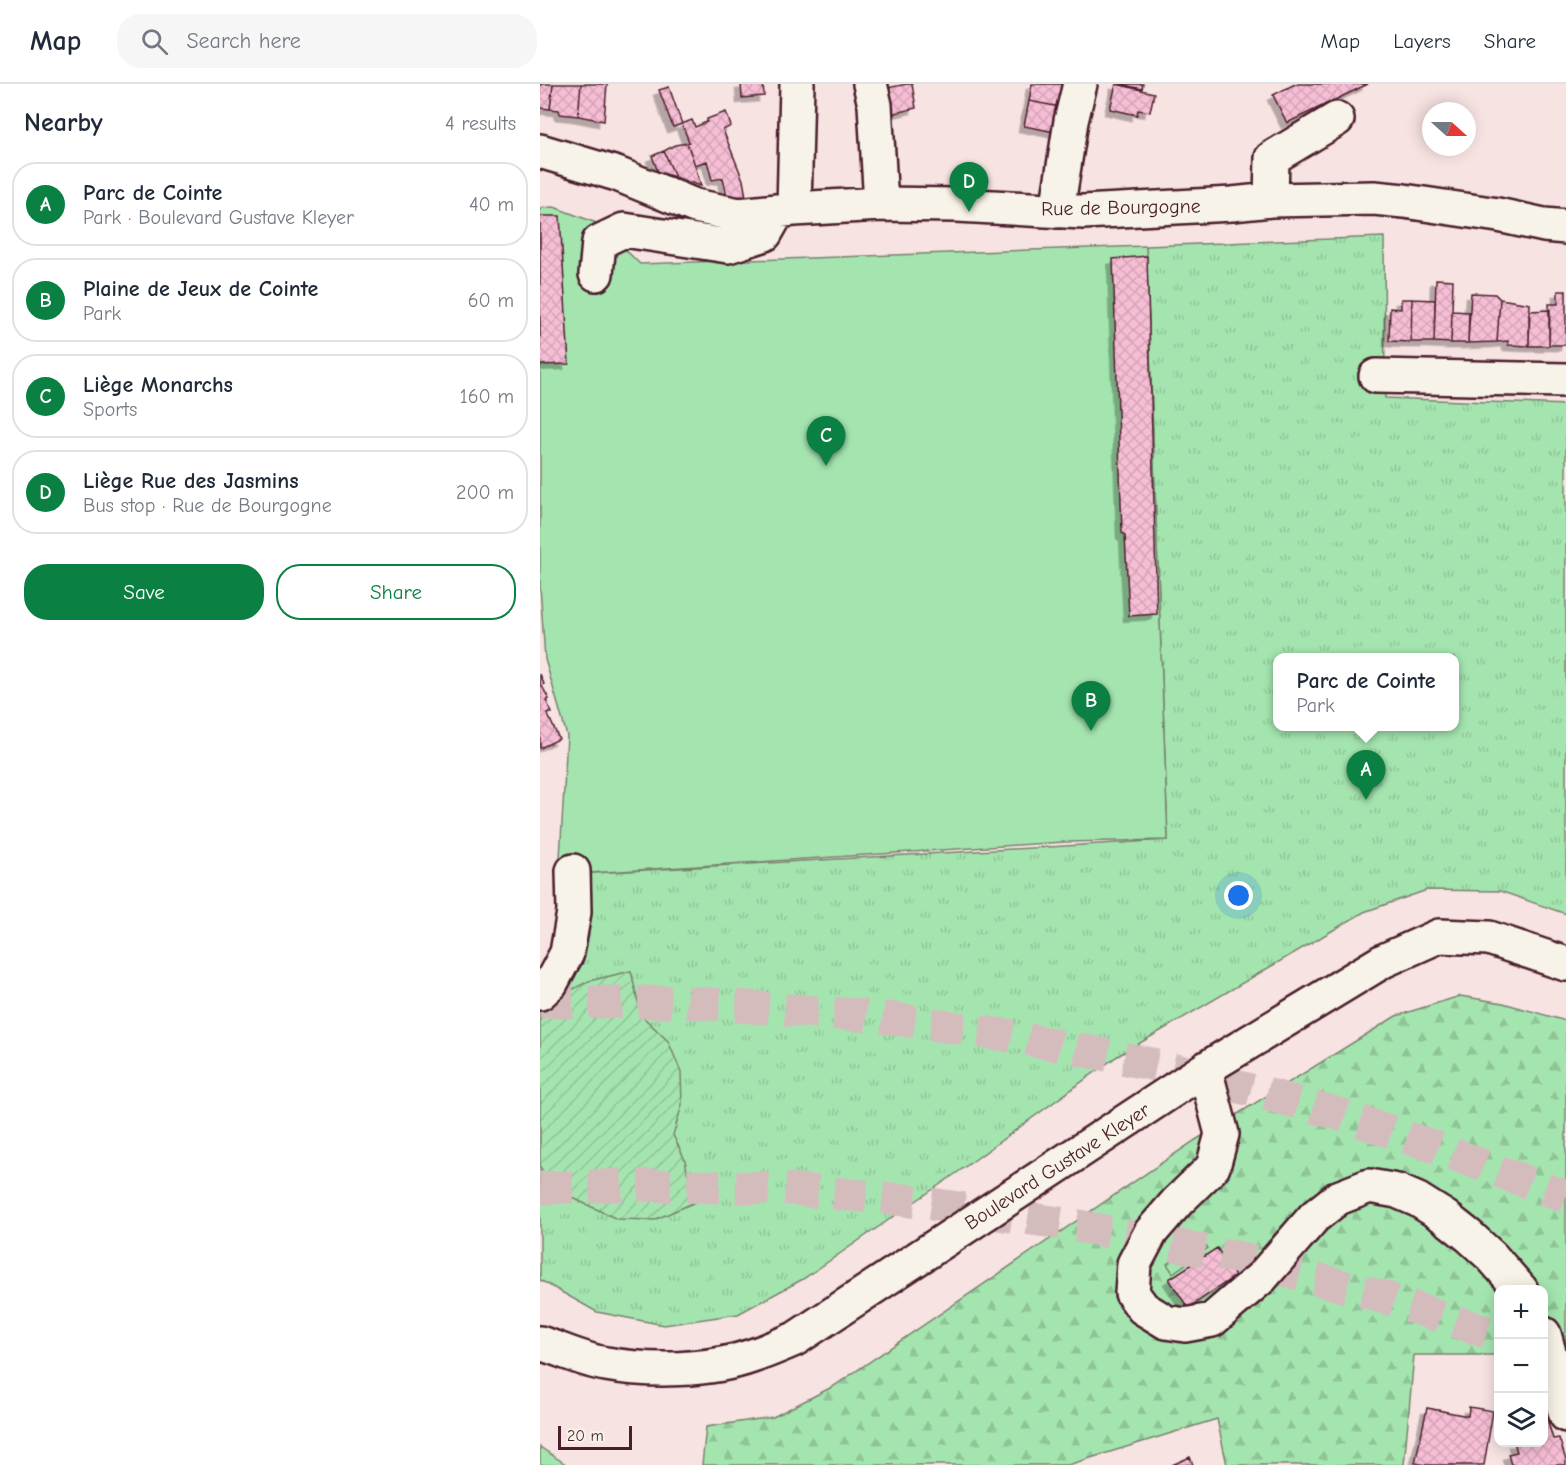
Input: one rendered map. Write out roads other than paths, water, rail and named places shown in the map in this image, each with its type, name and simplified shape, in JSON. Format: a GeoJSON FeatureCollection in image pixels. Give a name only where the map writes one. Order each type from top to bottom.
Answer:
{"type":"FeatureCollection","features":[{"type":"Feature","properties":{"kind":"street"},"geometry":{"type":"LineString","coordinates":[[596,274],[599,242],[624,230],[728,246],[765,234],[786,210],[797,84]]}},
{"type":"Feature","properties":{"kind":"street"},"geometry":{"type":"LineString","coordinates":[[870,84],[875,105],[881,204]]}},
{"type":"Feature","properties":{"kind":"street"},"geometry":{"type":"LineString","coordinates":[[1057,210],[1071,121],[1080,84]]}},
{"type":"Feature","properties":{"kind":"street"},"geometry":{"type":"LineString","coordinates":[[1271,200],[1272,158],[1337,119]]}},
{"type":"Feature","properties":{"kind":"street","name":"Rue de Bourgogne"},"geometry":{"type":"LineString","coordinates":[[540,151],[617,174],[696,206],[740,215],[881,204],[957,205],[1083,212],[1271,200],[1374,198],[1487,214],[1544,225],[1566,226]]}},
{"type":"Feature","properties":{"kind":"street"},"geometry":{"type":"LineString","coordinates":[[1376,376],[1566,380]]}},
{"type":"Feature","properties":{"kind":"street"},"geometry":{"type":"LineString","coordinates":[[540,993],[552,983],[567,953],[574,912],[573,871]]}},
{"type":"Feature","properties":{"kind":"street","name":"Boulevard Gustave Kleyer"},"geometry":{"type":"LineString","coordinates":[[540,1342],[604,1364],[639,1368],[682,1369],[751,1357],[795,1339],[1205,1069],[1383,961],[1439,936],[1489,938],[1566,964]]}},
{"type":"Feature","properties":{"kind":"street"},"geometry":{"type":"LineString","coordinates":[[1205,1069],[1222,1134],[1213,1167],[1177,1202],[1151,1232],[1134,1264],[1132,1293],[1143,1308],[1166,1322],[1185,1325],[1212,1320],[1262,1277],[1314,1217],[1338,1198],[1369,1186],[1397,1191],[1418,1200],[1444,1217],[1492,1257],[1517,1285]]}},
{"type":"Feature","properties":{"kind":"street"},"geometry":{"type":"LineString","coordinates":[[1545,1339],[1566,1415]]}},
{"type":"Feature","properties":{"kind":"tunnel"},"geometry":{"type":"LineString","coordinates":[[540,1002],[684,1002],[882,1017],[1011,1036],[1161,1066],[1336,1113],[1435,1147],[1566,1197]]}},
{"type":"Feature","properties":{"kind":"tunnel"},"geometry":{"type":"LineString","coordinates":[[540,1188],[625,1185],[779,1188],[904,1200],[1079,1226],[1241,1258],[1386,1298],[1494,1335]]}},
{"type":"Feature","properties":{"kind":"place","name":"Liège Rue des Jasmins"},"geometry":{"type":"Point","coordinates":[969,212]}},
{"type":"Feature","properties":{"kind":"place","name":"Liège Monarchs"},"geometry":{"type":"Point","coordinates":[826,466]}},
{"type":"Feature","properties":{"kind":"place","name":"Plaine de Jeux de Cointe"},"geometry":{"type":"Point","coordinates":[1091,731]}},
{"type":"Feature","properties":{"kind":"place","name":"Parc de Cointe"},"geometry":{"type":"Point","coordinates":[1366,800]}}]}
